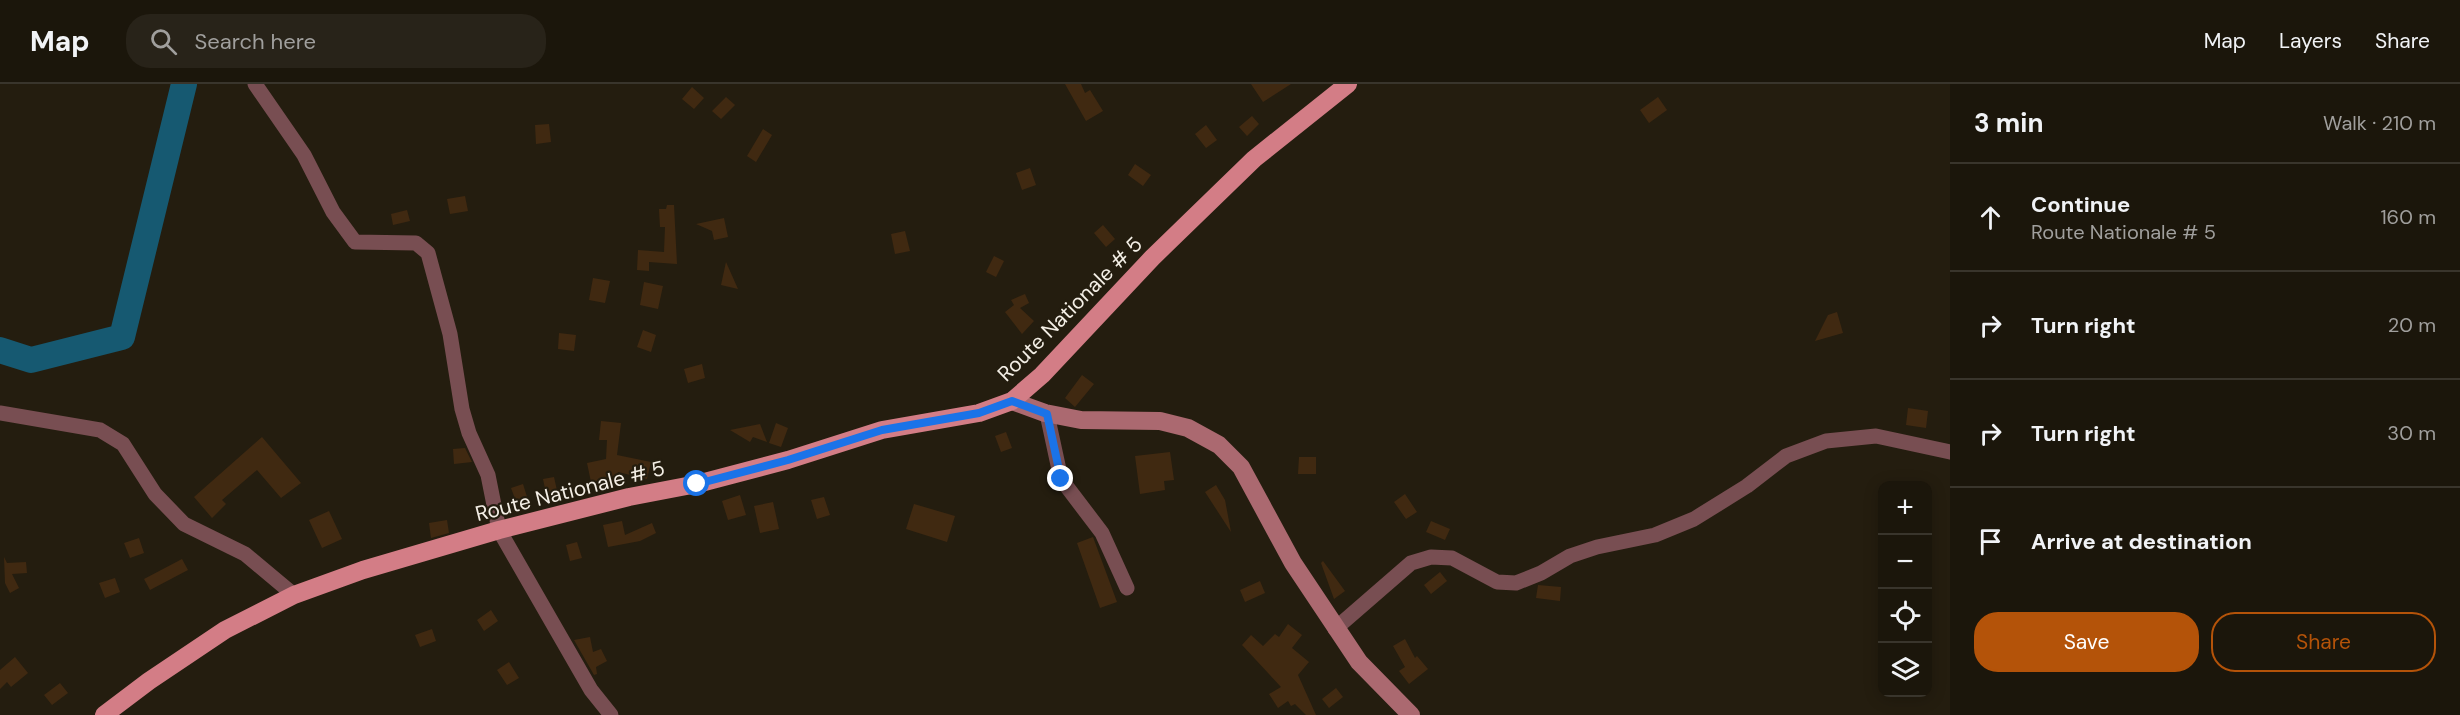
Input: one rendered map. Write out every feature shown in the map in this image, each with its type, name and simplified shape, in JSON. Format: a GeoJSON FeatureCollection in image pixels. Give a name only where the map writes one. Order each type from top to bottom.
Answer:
{"type":"FeatureCollection","features":[{"type":"Feature","properties":{"kind":"main road","name":"Route Nationale # 5"},"geometry":{"type":"LineString","coordinates":[[104,715],[148,681],[225,630],[294,595],[363,570],[499,530],[629,497],[697,484],[788,460],[882,430],[979,413],[1012,401],[1042,375],[1152,258],[1254,159],[1348,84]]}},
{"type":"Feature","properties":{"kind":"street"},"geometry":{"type":"LineString","coordinates":[[255,84],[304,155],[333,212],[355,242],[416,243],[428,253],[450,334],[462,409],[469,433],[488,475],[499,530],[591,690],[611,715]]}},
{"type":"Feature","properties":{"kind":"street"},"geometry":{"type":"LineString","coordinates":[[1012,401],[1047,414],[1081,420],[1160,421],[1188,428],[1219,445],[1241,467],[1293,563],[1359,662],[1411,715]]}},
{"type":"Feature","properties":{"kind":"street"},"geometry":{"type":"LineString","coordinates":[[0,413],[100,430],[123,444],[155,494],[184,524],[245,554],[294,595]]}},
{"type":"Feature","properties":{"kind":"street"},"geometry":{"type":"LineString","coordinates":[[1047,414],[1061,479],[1102,533],[1127,588]]}},
{"type":"Feature","properties":{"kind":"street"},"geometry":{"type":"LineString","coordinates":[[1335,628],[1411,563],[1431,557],[1452,558],[1497,582],[1516,583],[1541,573],[1570,556],[1597,547],[1655,535],[1694,519],[1747,486],[1786,456],[1826,441],[1876,436],[1950,452]]}},
{"type":"Feature","properties":{"kind":"building"},"geometry":{"type":"Polygon","coordinates":[[[1065,84],[1081,84],[1085,93],[1090,90],[1103,111],[1086,121],[1065,84]]]}},
{"type":"Feature","properties":{"kind":"building"},"geometry":{"type":"Polygon","coordinates":[[[1251,84],[1291,84],[1263,102],[1251,84]]]}},
{"type":"Feature","properties":{"kind":"building"},"geometry":{"type":"Polygon","coordinates":[[[692,87],[704,98],[694,109],[682,99],[692,87]]]}},
{"type":"Feature","properties":{"kind":"building"},"geometry":{"type":"Polygon","coordinates":[[[726,97],[735,105],[721,119],[712,111],[726,97]]]}},
{"type":"Feature","properties":{"kind":"building"},"geometry":{"type":"Polygon","coordinates":[[[1658,97],[1667,110],[1649,123],[1640,110],[1658,97]]]}},
{"type":"Feature","properties":{"kind":"building"},"geometry":{"type":"Polygon","coordinates":[[[1252,116],[1259,124],[1247,136],[1239,127],[1252,116]]]}},
{"type":"Feature","properties":{"kind":"building"},"geometry":{"type":"Polygon","coordinates":[[[549,124],[551,142],[536,144],[535,125],[549,124]]]}},
{"type":"Feature","properties":{"kind":"building"},"geometry":{"type":"Polygon","coordinates":[[[1206,125],[1217,140],[1206,148],[1195,134],[1206,125]]]}},
{"type":"Feature","properties":{"kind":"building"},"geometry":{"type":"Polygon","coordinates":[[[763,129],[772,135],[756,162],[747,156],[763,129]]]}},
{"type":"Feature","properties":{"kind":"building"},"geometry":{"type":"Polygon","coordinates":[[[1135,164],[1151,175],[1143,186],[1128,175],[1135,164]]]}},
{"type":"Feature","properties":{"kind":"building"},"geometry":{"type":"Polygon","coordinates":[[[1030,168],[1036,185],[1022,190],[1016,173],[1030,168]]]}},
{"type":"Feature","properties":{"kind":"building"},"geometry":{"type":"Polygon","coordinates":[[[465,196],[468,211],[450,214],[447,199],[465,196]]]}},
{"type":"Feature","properties":{"kind":"building"},"geometry":{"type":"Polygon","coordinates":[[[667,205],[674,205],[677,264],[649,262],[649,271],[637,270],[638,250],[664,252],[665,227],[660,227],[659,209],[666,209],[667,205]]]}},
{"type":"Feature","properties":{"kind":"building"},"geometry":{"type":"Polygon","coordinates":[[[407,210],[410,221],[393,225],[391,214],[407,210]]]}},
{"type":"Feature","properties":{"kind":"building"},"geometry":{"type":"Polygon","coordinates":[[[724,218],[728,237],[714,240],[712,231],[696,224],[724,218]]]}},
{"type":"Feature","properties":{"kind":"building"},"geometry":{"type":"Polygon","coordinates":[[[1103,225],[1115,239],[1106,247],[1094,233],[1103,225]]]}},
{"type":"Feature","properties":{"kind":"building"},"geometry":{"type":"Polygon","coordinates":[[[905,231],[910,251],[895,254],[891,234],[905,231]]]}},
{"type":"Feature","properties":{"kind":"building"},"geometry":{"type":"Polygon","coordinates":[[[994,256],[1004,261],[996,277],[986,272],[994,256]]]}},
{"type":"Feature","properties":{"kind":"building"},"geometry":{"type":"Polygon","coordinates":[[[726,262],[738,289],[721,285],[726,262]]]}},
{"type":"Feature","properties":{"kind":"building"},"geometry":{"type":"Polygon","coordinates":[[[593,278],[610,281],[605,303],[589,300],[593,278]]]}},
{"type":"Feature","properties":{"kind":"building"},"geometry":{"type":"Polygon","coordinates":[[[644,282],[663,286],[658,309],[640,305],[644,282]]]}},
{"type":"Feature","properties":{"kind":"building"},"geometry":{"type":"Polygon","coordinates":[[[1025,294],[1029,303],[1020,308],[1034,321],[1022,334],[1005,312],[1014,305],[1011,300],[1025,294]]]}},
{"type":"Feature","properties":{"kind":"building"},"geometry":{"type":"Polygon","coordinates":[[[1837,312],[1843,333],[1815,341],[1828,315],[1837,312]]]}},
{"type":"Feature","properties":{"kind":"building"},"geometry":{"type":"Polygon","coordinates":[[[643,330],[656,335],[651,352],[637,347],[643,330]]]}},
{"type":"Feature","properties":{"kind":"building"},"geometry":{"type":"Polygon","coordinates":[[[559,333],[576,335],[574,351],[558,349],[559,333]]]}},
{"type":"Feature","properties":{"kind":"building"},"geometry":{"type":"Polygon","coordinates":[[[702,364],[705,378],[688,383],[684,369],[702,364]]]}},
{"type":"Feature","properties":{"kind":"building"},"geometry":{"type":"Polygon","coordinates":[[[1082,375],[1094,384],[1075,407],[1065,398],[1082,375]]]}},
{"type":"Feature","properties":{"kind":"building"},"geometry":{"type":"Polygon","coordinates":[[[1908,408],[1928,411],[1926,428],[1906,425],[1908,408]]]}},
{"type":"Feature","properties":{"kind":"building"},"geometry":{"type":"Polygon","coordinates":[[[601,421],[621,423],[617,455],[651,462],[647,479],[618,472],[617,479],[591,482],[587,463],[606,459],[607,440],[599,440],[601,421]]]}},
{"type":"Feature","properties":{"kind":"building"},"geometry":{"type":"Polygon","coordinates":[[[776,423],[788,428],[781,447],[769,443],[776,423]]]}},
{"type":"Feature","properties":{"kind":"building"},"geometry":{"type":"Polygon","coordinates":[[[760,424],[767,442],[753,437],[750,442],[730,430],[760,424]]]}},
{"type":"Feature","properties":{"kind":"building"},"geometry":{"type":"Polygon","coordinates":[[[1006,432],[1012,448],[1001,452],[995,436],[1006,432]]]}},
{"type":"Feature","properties":{"kind":"building"},"geometry":{"type":"Polygon","coordinates":[[[262,437],[301,483],[281,498],[257,470],[222,500],[226,504],[212,518],[194,497],[262,437]]]}},
{"type":"Feature","properties":{"kind":"building"},"geometry":{"type":"Polygon","coordinates":[[[465,448],[472,462],[454,464],[453,449],[465,448]]]}},
{"type":"Feature","properties":{"kind":"building"},"geometry":{"type":"Polygon","coordinates":[[[1170,452],[1174,480],[1164,481],[1165,490],[1140,494],[1135,456],[1170,452]]]}},
{"type":"Feature","properties":{"kind":"building"},"geometry":{"type":"Polygon","coordinates":[[[1299,457],[1316,457],[1316,474],[1298,474],[1299,457]]]}},
{"type":"Feature","properties":{"kind":"building"},"geometry":{"type":"Polygon","coordinates":[[[554,477],[558,495],[547,498],[543,479],[554,477]]]}},
{"type":"Feature","properties":{"kind":"building"},"geometry":{"type":"Polygon","coordinates":[[[523,484],[528,500],[517,504],[511,488],[523,484]]]}},
{"type":"Feature","properties":{"kind":"building"},"geometry":{"type":"Polygon","coordinates":[[[1216,485],[1225,500],[1231,532],[1205,492],[1216,485]]]}},
{"type":"Feature","properties":{"kind":"building"},"geometry":{"type":"Polygon","coordinates":[[[1405,494],[1417,512],[1406,519],[1394,502],[1405,494]]]}},
{"type":"Feature","properties":{"kind":"building"},"geometry":{"type":"Polygon","coordinates":[[[740,495],[746,515],[728,520],[722,501],[740,495]]]}},
{"type":"Feature","properties":{"kind":"building"},"geometry":{"type":"Polygon","coordinates":[[[824,497],[830,515],[817,519],[811,500],[824,497]]]}},
{"type":"Feature","properties":{"kind":"building"},"geometry":{"type":"Polygon","coordinates":[[[773,502],[779,529],[760,533],[754,506],[773,502]]]}},
{"type":"Feature","properties":{"kind":"building"},"geometry":{"type":"Polygon","coordinates":[[[914,504],[955,516],[947,542],[906,529],[914,504]]]}},
{"type":"Feature","properties":{"kind":"building"},"geometry":{"type":"Polygon","coordinates":[[[329,511],[342,539],[322,548],[309,520],[329,511]]]}},
{"type":"Feature","properties":{"kind":"building"},"geometry":{"type":"Polygon","coordinates":[[[447,520],[449,533],[431,538],[429,523],[447,520]]]}},
{"type":"Feature","properties":{"kind":"building"},"geometry":{"type":"Polygon","coordinates":[[[622,521],[625,535],[652,523],[656,533],[640,541],[608,547],[603,525],[622,521]]]}},
{"type":"Feature","properties":{"kind":"building"},"geometry":{"type":"Polygon","coordinates":[[[1431,521],[1450,529],[1445,540],[1426,532],[1431,521]]]}},
{"type":"Feature","properties":{"kind":"building"},"geometry":{"type":"Polygon","coordinates":[[[1093,537],[1117,602],[1100,608],[1077,543],[1093,537]]]}},
{"type":"Feature","properties":{"kind":"building"},"geometry":{"type":"Polygon","coordinates":[[[139,538],[144,553],[130,558],[124,543],[139,538]]]}},
{"type":"Feature","properties":{"kind":"building"},"geometry":{"type":"Polygon","coordinates":[[[577,542],[582,558],[570,561],[566,545],[577,542]]]}},
{"type":"Feature","properties":{"kind":"building"},"geometry":{"type":"Polygon","coordinates":[[[4,557],[7,563],[26,562],[27,573],[12,574],[19,588],[10,593],[5,583],[4,557]]]}},
{"type":"Feature","properties":{"kind":"building"},"geometry":{"type":"Polygon","coordinates":[[[182,559],[188,570],[150,590],[144,579],[182,559]]]}},
{"type":"Feature","properties":{"kind":"building"},"geometry":{"type":"Polygon","coordinates":[[[1323,561],[1345,591],[1334,599],[1321,563],[1323,561]]]}},
{"type":"Feature","properties":{"kind":"building"},"geometry":{"type":"Polygon","coordinates":[[[1440,572],[1447,581],[1431,594],[1424,585],[1440,572]]]}},
{"type":"Feature","properties":{"kind":"building"},"geometry":{"type":"Polygon","coordinates":[[[115,578],[120,592],[105,598],[99,583],[115,578]]]}},
{"type":"Feature","properties":{"kind":"building"},"geometry":{"type":"Polygon","coordinates":[[[1260,581],[1265,593],[1245,602],[1240,590],[1260,581]]]}},
{"type":"Feature","properties":{"kind":"building"},"geometry":{"type":"Polygon","coordinates":[[[1538,585],[1561,587],[1560,601],[1536,598],[1538,585]]]}},
{"type":"Feature","properties":{"kind":"building"},"geometry":{"type":"Polygon","coordinates":[[[491,610],[498,621],[484,631],[477,620],[491,610]]]}},
{"type":"Feature","properties":{"kind":"building"},"geometry":{"type":"Polygon","coordinates":[[[1288,624],[1302,635],[1292,648],[1309,662],[1298,675],[1316,715],[1306,715],[1295,704],[1291,706],[1288,701],[1278,708],[1269,694],[1281,687],[1242,645],[1251,635],[1263,646],[1275,634],[1279,637],[1288,624]]]}},
{"type":"Feature","properties":{"kind":"building"},"geometry":{"type":"Polygon","coordinates":[[[432,629],[436,641],[420,647],[415,635],[432,629]]]}},
{"type":"Feature","properties":{"kind":"building"},"geometry":{"type":"Polygon","coordinates":[[[590,637],[593,652],[601,649],[607,661],[596,667],[597,674],[594,675],[574,640],[590,637]]]}},
{"type":"Feature","properties":{"kind":"building"},"geometry":{"type":"Polygon","coordinates":[[[1405,639],[1415,658],[1417,656],[1428,669],[1409,684],[1399,671],[1405,667],[1393,646],[1405,639]]]}},
{"type":"Feature","properties":{"kind":"building"},"geometry":{"type":"Polygon","coordinates":[[[15,657],[28,673],[11,687],[7,682],[0,689],[0,670],[15,657]]]}},
{"type":"Feature","properties":{"kind":"building"},"geometry":{"type":"Polygon","coordinates":[[[509,662],[519,678],[507,685],[497,670],[509,662]]]}},
{"type":"Feature","properties":{"kind":"building"},"geometry":{"type":"Polygon","coordinates":[[[60,683],[68,693],[52,705],[44,695],[60,683]]]}},
{"type":"Feature","properties":{"kind":"building"},"geometry":{"type":"Polygon","coordinates":[[[1336,688],[1343,697],[1329,708],[1322,699],[1336,688]]]}},
{"type":"Feature","properties":{"kind":"waterway"},"geometry":{"type":"LineString","coordinates":[[0,350],[31,360],[122,337],[184,84]]}},
{"type":"Feature","properties":{"kind":"route"},"geometry":{"type":"LineString","coordinates":[[697,484],[788,460],[882,430],[979,413],[1012,401],[1047,414],[1061,479]]}}]}
